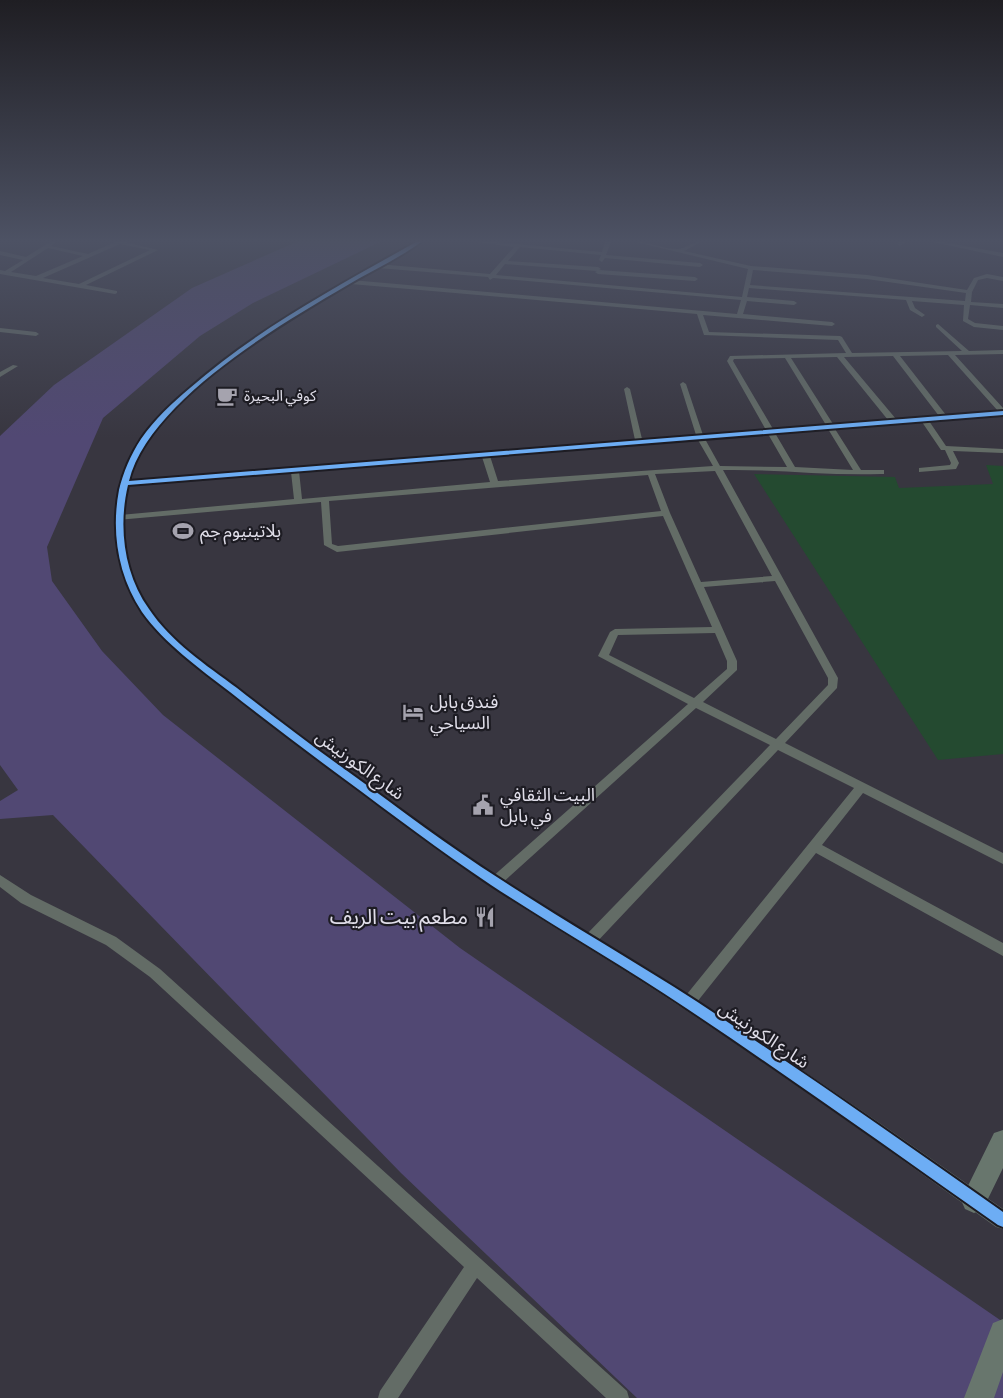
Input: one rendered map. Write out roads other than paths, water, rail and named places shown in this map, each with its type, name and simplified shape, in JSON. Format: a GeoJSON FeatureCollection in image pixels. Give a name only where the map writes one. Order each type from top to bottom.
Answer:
{"type":"FeatureCollection","features":[{"type":"Feature","properties":{"kind":"highway"},"geometry":{"type":"LineString","coordinates":[[974,1200],[1003,1142]]}},
{"type":"Feature","properties":{"kind":"highway"},"geometry":{"type":"LineString","coordinates":[[979,1398],[1003,1333]]}},
{"type":"Feature","properties":{"kind":"street","name":"شارع الكورنيش"},"geometry":{"type":"LineString","coordinates":[[307,307],[231,358],[184,396],[142,442],[133,458],[125,483],[120,518],[120,545],[128,578],[146,611],[175,643],[332,766],[495,882],[688,1003],[1003,1220]]}},
{"type":"Feature","properties":{"kind":"street"},"geometry":{"type":"LineString","coordinates":[[628,307],[832,324]]}},
{"type":"Feature","properties":{"kind":"street"},"geometry":{"type":"LineString","coordinates":[[740,316],[741,307]]}},
{"type":"Feature","properties":{"kind":"street"},"geometry":{"type":"LineString","coordinates":[[792,321],[794,307]]}},
{"type":"Feature","properties":{"kind":"street"},"geometry":{"type":"LineString","coordinates":[[911,307],[922,315]]}},
{"type":"Feature","properties":{"kind":"street"},"geometry":{"type":"LineString","coordinates":[[966,307],[965,320],[969,323],[1003,328]]}},
{"type":"Feature","properties":{"kind":"street"},"geometry":{"type":"LineString","coordinates":[[700,314],[706,334],[840,338],[850,355]]}},
{"type":"Feature","properties":{"kind":"street"},"geometry":{"type":"LineString","coordinates":[[938,326],[966,351]]}},
{"type":"Feature","properties":{"kind":"street"},"geometry":{"type":"LineString","coordinates":[[0,330],[36,334]]}},
{"type":"Feature","properties":{"kind":"street"},"geometry":{"type":"LineString","coordinates":[[949,352],[1003,413]]}},
{"type":"Feature","properties":{"kind":"street"},"geometry":{"type":"LineString","coordinates":[[792,469],[730,359],[838,354],[1003,352]]}},
{"type":"Feature","properties":{"kind":"street"},"geometry":{"type":"LineString","coordinates":[[894,353],[944,417]]}},
{"type":"Feature","properties":{"kind":"street"},"geometry":{"type":"LineString","coordinates":[[838,354],[893,421]]}},
{"type":"Feature","properties":{"kind":"street"},"geometry":{"type":"LineString","coordinates":[[787,356],[859,473]]}},
{"type":"Feature","properties":{"kind":"street"},"geometry":{"type":"LineString","coordinates":[[0,364],[15,366],[0,375]]}},
{"type":"Feature","properties":{"kind":"street"},"geometry":{"type":"LineString","coordinates":[[589,941],[833,686],[833,678],[700,436],[683,384]]}},
{"type":"Feature","properties":{"kind":"street"},"geometry":{"type":"LineString","coordinates":[[627,389],[639,441]]}},
{"type":"Feature","properties":{"kind":"street"},"geometry":{"type":"LineString","coordinates":[[125,483],[1003,413]]}},
{"type":"Feature","properties":{"kind":"street"},"geometry":{"type":"LineString","coordinates":[[922,418],[939,444],[948,450],[955,463],[953,468],[922,470]]}},
{"type":"Feature","properties":{"kind":"street"},"geometry":{"type":"LineString","coordinates":[[948,450],[1003,451]]}},
{"type":"Feature","properties":{"kind":"street"},"geometry":{"type":"LineString","coordinates":[[485,453],[494,483]]}},
{"type":"Feature","properties":{"kind":"street"},"geometry":{"type":"LineString","coordinates":[[120,518],[494,483],[718,468],[762,466],[859,473],[881,472]]}},
{"type":"Feature","properties":{"kind":"street"},"geometry":{"type":"LineString","coordinates":[[295,469],[298,502]]}},
{"type":"Feature","properties":{"kind":"street"},"geometry":{"type":"LineString","coordinates":[[495,882],[732,670],[732,661],[666,513],[651,473]]}},
{"type":"Feature","properties":{"kind":"street"},"geometry":{"type":"LineString","coordinates":[[325,500],[328,545],[337,549],[666,513]]}},
{"type":"Feature","properties":{"kind":"street"},"geometry":{"type":"LineString","coordinates":[[698,585],[778,578]]}},
{"type":"Feature","properties":{"kind":"street"},"geometry":{"type":"LineString","coordinates":[[718,630],[615,632],[603,656],[1003,859]]}},
{"type":"Feature","properties":{"kind":"street"},"geometry":{"type":"LineString","coordinates":[[688,1003],[861,788]]}},
{"type":"Feature","properties":{"kind":"street"},"geometry":{"type":"LineString","coordinates":[[814,846],[1003,950]]}},
{"type":"Feature","properties":{"kind":"street"},"geometry":{"type":"LineString","coordinates":[[0,880],[26,899],[111,941],[155,973],[620,1398]]}},
{"type":"Feature","properties":{"kind":"street"},"geometry":{"type":"LineString","coordinates":[[387,1398],[475,1266]]}},
{"type":"Feature","properties":{"kind":"place","name":"كوفي البحيرة"},"geometry":{"type":"Point","coordinates":[227,396]}},
{"type":"Feature","properties":{"kind":"place","name":"بلاتينيوم جم"},"geometry":{"type":"Point","coordinates":[183,531]}},
{"type":"Feature","properties":{"kind":"place","name":"فندق بابل السياحي"},"geometry":{"type":"Point","coordinates":[413,712]}},
{"type":"Feature","properties":{"kind":"place","name":"البيت الثقافي في بابل"},"geometry":{"type":"Point","coordinates":[483,805]}},
{"type":"Feature","properties":{"kind":"place","name":"مطعم بيت الريف"},"geometry":{"type":"Point","coordinates":[485,917]}}]}
